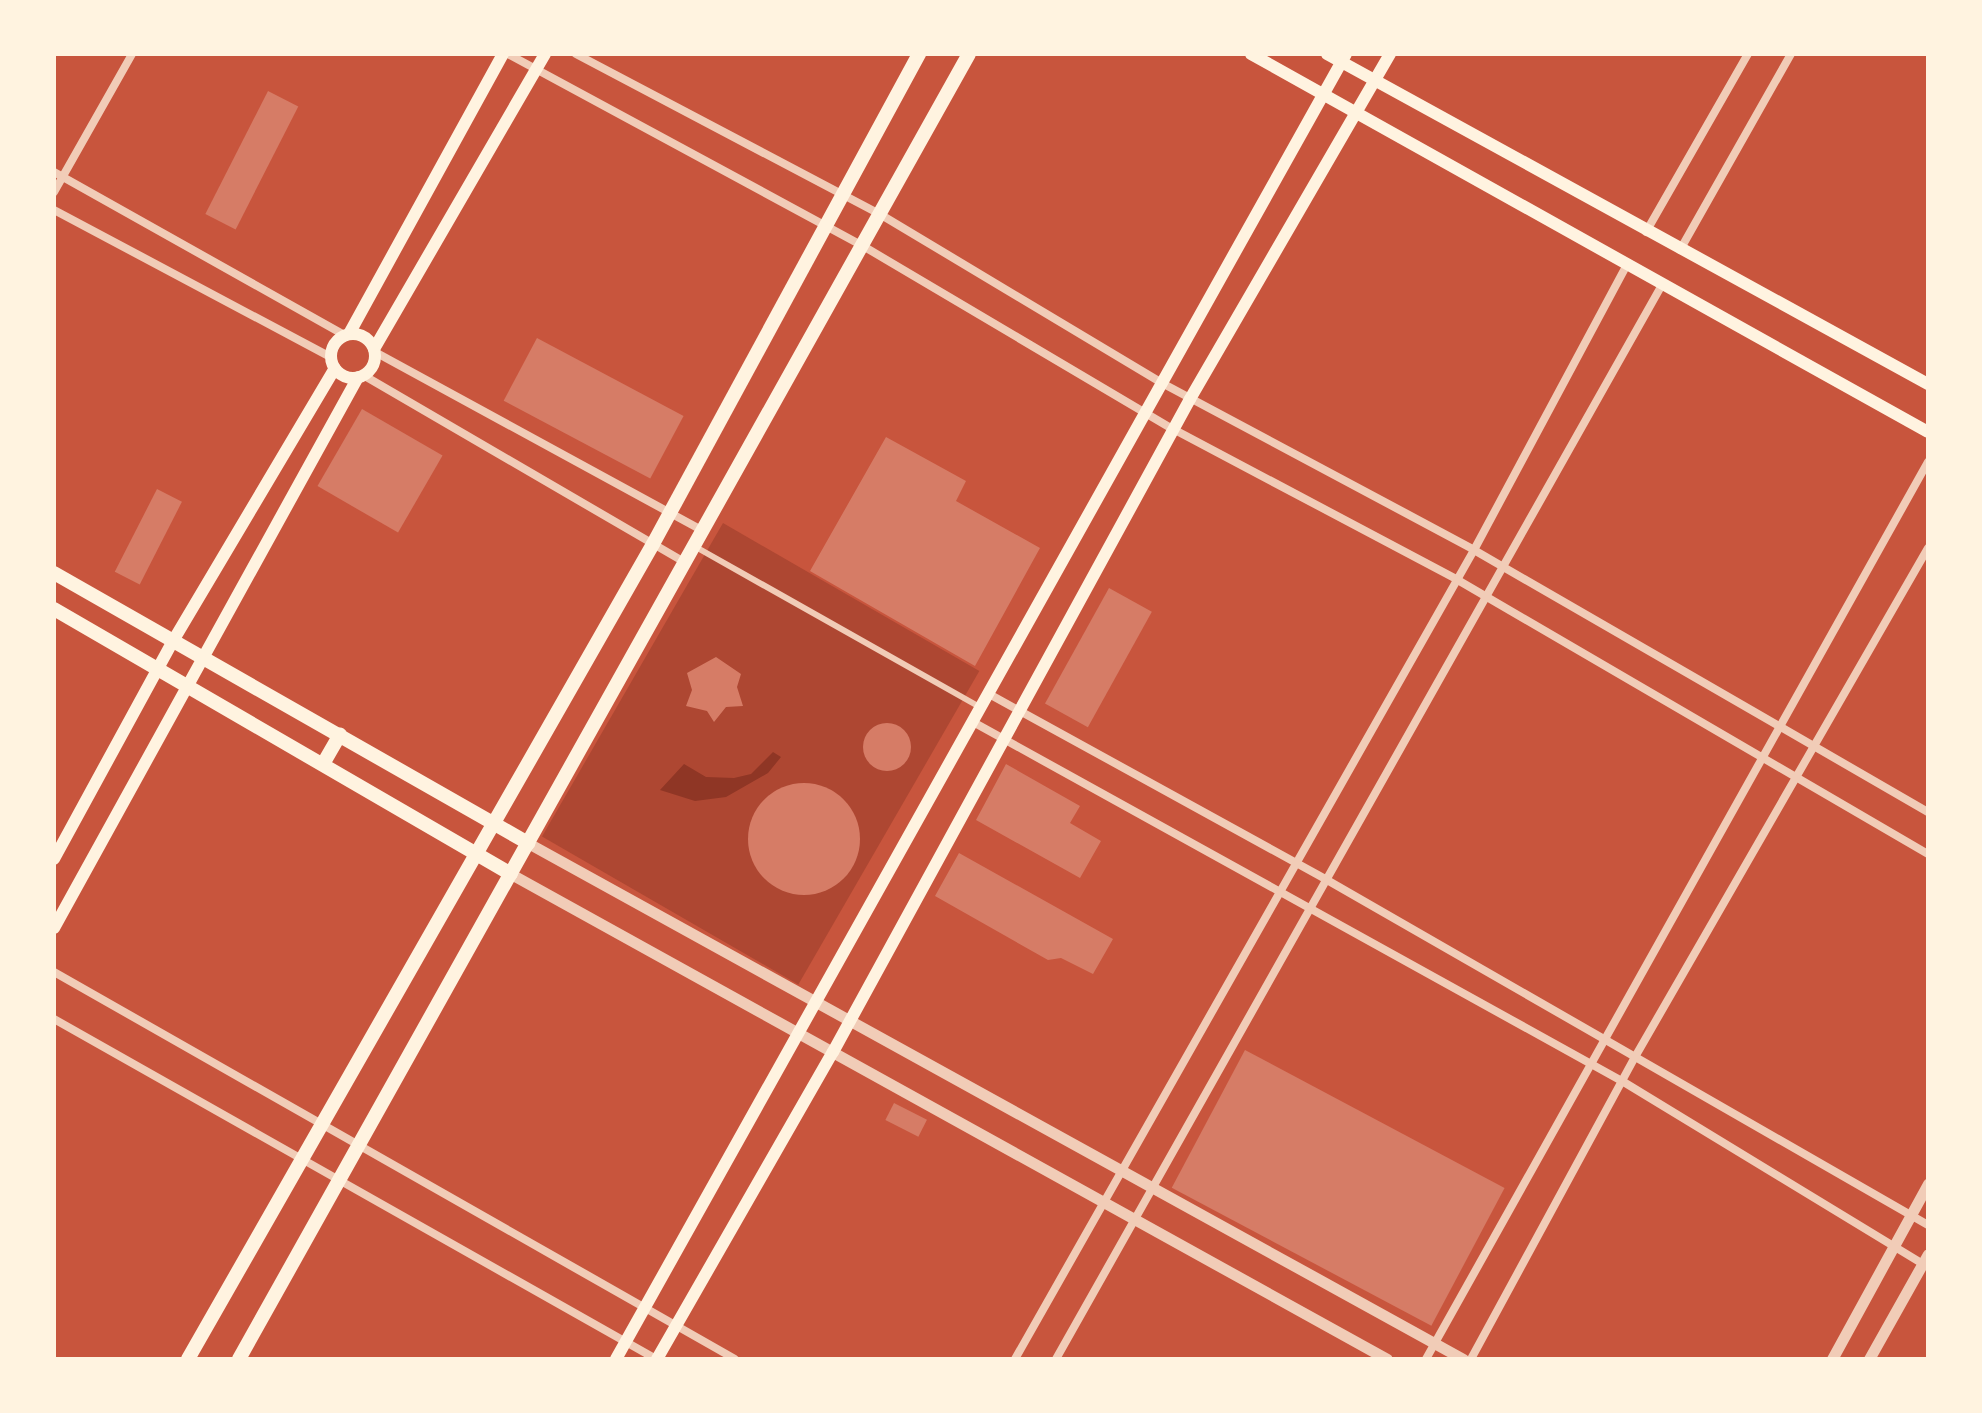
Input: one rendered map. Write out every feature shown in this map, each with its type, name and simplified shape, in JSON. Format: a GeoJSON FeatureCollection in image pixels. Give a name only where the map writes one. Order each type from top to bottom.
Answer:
{"type":"FeatureCollection","features":[{"type":"Feature","properties":{"kind":"main road"},"geometry":{"type":"LineString","coordinates":[[54,859],[173,641],[333,363],[335,345],[347,335],[505,54]]}},
{"type":"Feature","properties":{"kind":"main road"},"geometry":{"type":"LineString","coordinates":[[54,928],[361,376],[373,365],[375,350],[545,54]]}},
{"type":"Feature","properties":{"kind":"main road"},"geometry":{"type":"LineString","coordinates":[[188,1359],[653,544],[919,54]]}},
{"type":"Feature","properties":{"kind":"main road"},"geometry":{"type":"LineString","coordinates":[[239,1359],[969,54]]}},
{"type":"Feature","properties":{"kind":"main road"},"geometry":{"type":"LineString","coordinates":[[1251,54],[1928,432]]}},
{"type":"Feature","properties":{"kind":"main road"},"geometry":{"type":"LineString","coordinates":[[1327,54],[1344,58],[1374,82],[1928,384]]}},
{"type":"Feature","properties":{"kind":"main road"},"geometry":{"type":"LineString","coordinates":[[656,1359],[833,1052],[1173,429],[1390,54]]}},
{"type":"Feature","properties":{"kind":"main road"},"geometry":{"type":"LineString","coordinates":[[616,1359],[989,694],[1142,412],[1344,58]]}},
{"type":"Feature","properties":{"kind":"main road"},"geometry":{"type":"LineString","coordinates":[[347,335],[362,335],[375,350]]}},
{"type":"Feature","properties":{"kind":"main road"},"geometry":{"type":"LineString","coordinates":[[333,363],[361,376]]}},
{"type":"Feature","properties":{"kind":"main road"},"geometry":{"type":"LineString","coordinates":[[54,573],[528,843]]}},
{"type":"Feature","properties":{"kind":"main road"},"geometry":{"type":"LineString","coordinates":[[54,609],[511,874]]}},
{"type":"Feature","properties":{"kind":"main road"},"geometry":{"type":"LineString","coordinates":[[323,764],[340,735]]}},
{"type":"Feature","properties":{"kind":"street"},"geometry":{"type":"LineString","coordinates":[[54,192],[132,54]]}},
{"type":"Feature","properties":{"kind":"street"},"geometry":{"type":"LineString","coordinates":[[505,54],[863,246],[1142,412],[1456,579],[1762,762],[1928,854]]}},
{"type":"Feature","properties":{"kind":"street"},"geometry":{"type":"LineString","coordinates":[[576,54],[878,213],[1160,382],[1474,550],[1779,729],[1928,812]]}},
{"type":"Feature","properties":{"kind":"street"},"geometry":{"type":"LineString","coordinates":[[1646,232],[1748,54]]}},
{"type":"Feature","properties":{"kind":"street"},"geometry":{"type":"LineString","coordinates":[[1680,251],[1791,54]]}},
{"type":"Feature","properties":{"kind":"street"},"geometry":{"type":"LineString","coordinates":[[54,172],[347,335]]}},
{"type":"Feature","properties":{"kind":"street"},"geometry":{"type":"LineString","coordinates":[[54,210],[333,363]]}},
{"type":"Feature","properties":{"kind":"street"},"geometry":{"type":"LineString","coordinates":[[1015,1359],[1117,1171],[1474,550],[1628,263]]}},
{"type":"Feature","properties":{"kind":"street"},"geometry":{"type":"LineString","coordinates":[[1056,1359],[1663,283]]}},
{"type":"Feature","properties":{"kind":"street"},"geometry":{"type":"LineString","coordinates":[[375,350],[703,531]]}},
{"type":"Feature","properties":{"kind":"street"},"geometry":{"type":"LineString","coordinates":[[361,376],[686,563]]}},
{"type":"Feature","properties":{"kind":"street"},"geometry":{"type":"LineString","coordinates":[[1426,1359],[1593,1068],[1928,462]]}},
{"type":"Feature","properties":{"kind":"street"},"geometry":{"type":"LineString","coordinates":[[694,546],[981,708]]}},
{"type":"Feature","properties":{"kind":"street"},"geometry":{"type":"LineString","coordinates":[[1471,1359],[1635,1057],[1811,746],[1928,548]]}},
{"type":"Feature","properties":{"kind":"street"},"geometry":{"type":"LineString","coordinates":[[989,694],[1327,880],[1928,1225]]}},
{"type":"Feature","properties":{"kind":"street"},"geometry":{"type":"LineString","coordinates":[[973,722],[1593,1068],[1622,1081],[1894,1246],[1925,1259],[1869,1359]]}},
{"type":"Feature","properties":{"kind":"street"},"geometry":{"type":"LineString","coordinates":[[528,843],[850,1017],[1117,1171],[1463,1359]]}},
{"type":"Feature","properties":{"kind":"street"},"geometry":{"type":"LineString","coordinates":[[511,874],[1387,1359]]}},
{"type":"Feature","properties":{"kind":"street"},"geometry":{"type":"LineString","coordinates":[[54,972],[735,1359]]}},
{"type":"Feature","properties":{"kind":"street"},"geometry":{"type":"LineString","coordinates":[[54,1019],[656,1359]]}},
{"type":"Feature","properties":{"kind":"street"},"geometry":{"type":"LineString","coordinates":[[1832,1359],[1928,1184]]}},
{"type":"Feature","properties":{"kind":"shaded area"},"geometry":{"type":"Polygon","coordinates":[[[723,523],[979,671],[798,985],[542,837],[723,523]]]}},
{"type":"Feature","properties":{"kind":"shaded area"},"geometry":{"type":"Polygon","coordinates":[[[773,752],[781,757],[768,773],[726,797],[695,801],[660,790],[684,764],[706,777],[734,778],[751,774],[773,752]]]}},
{"type":"Feature","properties":{"kind":"building"},"geometry":{"type":"Polygon","coordinates":[[[268,91],[298,106],[236,229],[205,214],[268,91]]]}},
{"type":"Feature","properties":{"kind":"building"},"geometry":{"type":"Polygon","coordinates":[[[537,338],[684,416],[650,479],[504,401],[537,338]]]}},
{"type":"Feature","properties":{"kind":"building"},"geometry":{"type":"Polygon","coordinates":[[[362,409],[443,456],[398,533],[318,486],[362,409]]]}},
{"type":"Feature","properties":{"kind":"building"},"geometry":{"type":"Polygon","coordinates":[[[886,437],[966,481],[956,501],[1040,548],[975,666],[810,571],[886,437]]]}},
{"type":"Feature","properties":{"kind":"building"},"geometry":{"type":"Polygon","coordinates":[[[157,489],[182,502],[140,585],[115,572],[157,489]]]}},
{"type":"Feature","properties":{"kind":"building"},"geometry":{"type":"Polygon","coordinates":[[[1109,588],[1152,612],[1088,727],[1045,703],[1109,588]]]}},
{"type":"Feature","properties":{"kind":"building"},"geometry":{"type":"Polygon","coordinates":[[[716,657],[741,674],[737,687],[743,706],[726,707],[714,722],[707,711],[686,706],[692,690],[687,673],[716,657]]]}},
{"type":"Feature","properties":{"kind":"building"},"geometry":{"type":"Polygon","coordinates":[[[887,723],[904,730],[911,747],[904,764],[887,771],[870,764],[863,747],[870,730],[887,723]]]}},
{"type":"Feature","properties":{"kind":"building"},"geometry":{"type":"Polygon","coordinates":[[[1006,764],[1080,806],[1070,823],[1101,841],[1080,878],[976,820],[1006,764]]]}},
{"type":"Feature","properties":{"kind":"building"},"geometry":{"type":"Polygon","coordinates":[[[804,783],[826,787],[844,799],[856,817],[860,839],[856,861],[844,879],[826,891],[804,895],[782,891],[764,879],[752,861],[748,839],[752,817],[764,799],[782,787],[804,783]]]}},
{"type":"Feature","properties":{"kind":"building"},"geometry":{"type":"Polygon","coordinates":[[[959,853],[1113,939],[1093,974],[1061,958],[1048,960],[935,896],[959,853]]]}},
{"type":"Feature","properties":{"kind":"building"},"geometry":{"type":"Polygon","coordinates":[[[1245,1050],[1505,1188],[1431,1326],[1172,1188],[1245,1050]]]}},
{"type":"Feature","properties":{"kind":"building"},"geometry":{"type":"Polygon","coordinates":[[[894,1103],[927,1120],[918,1137],[885,1120],[894,1103]]]}}]}
